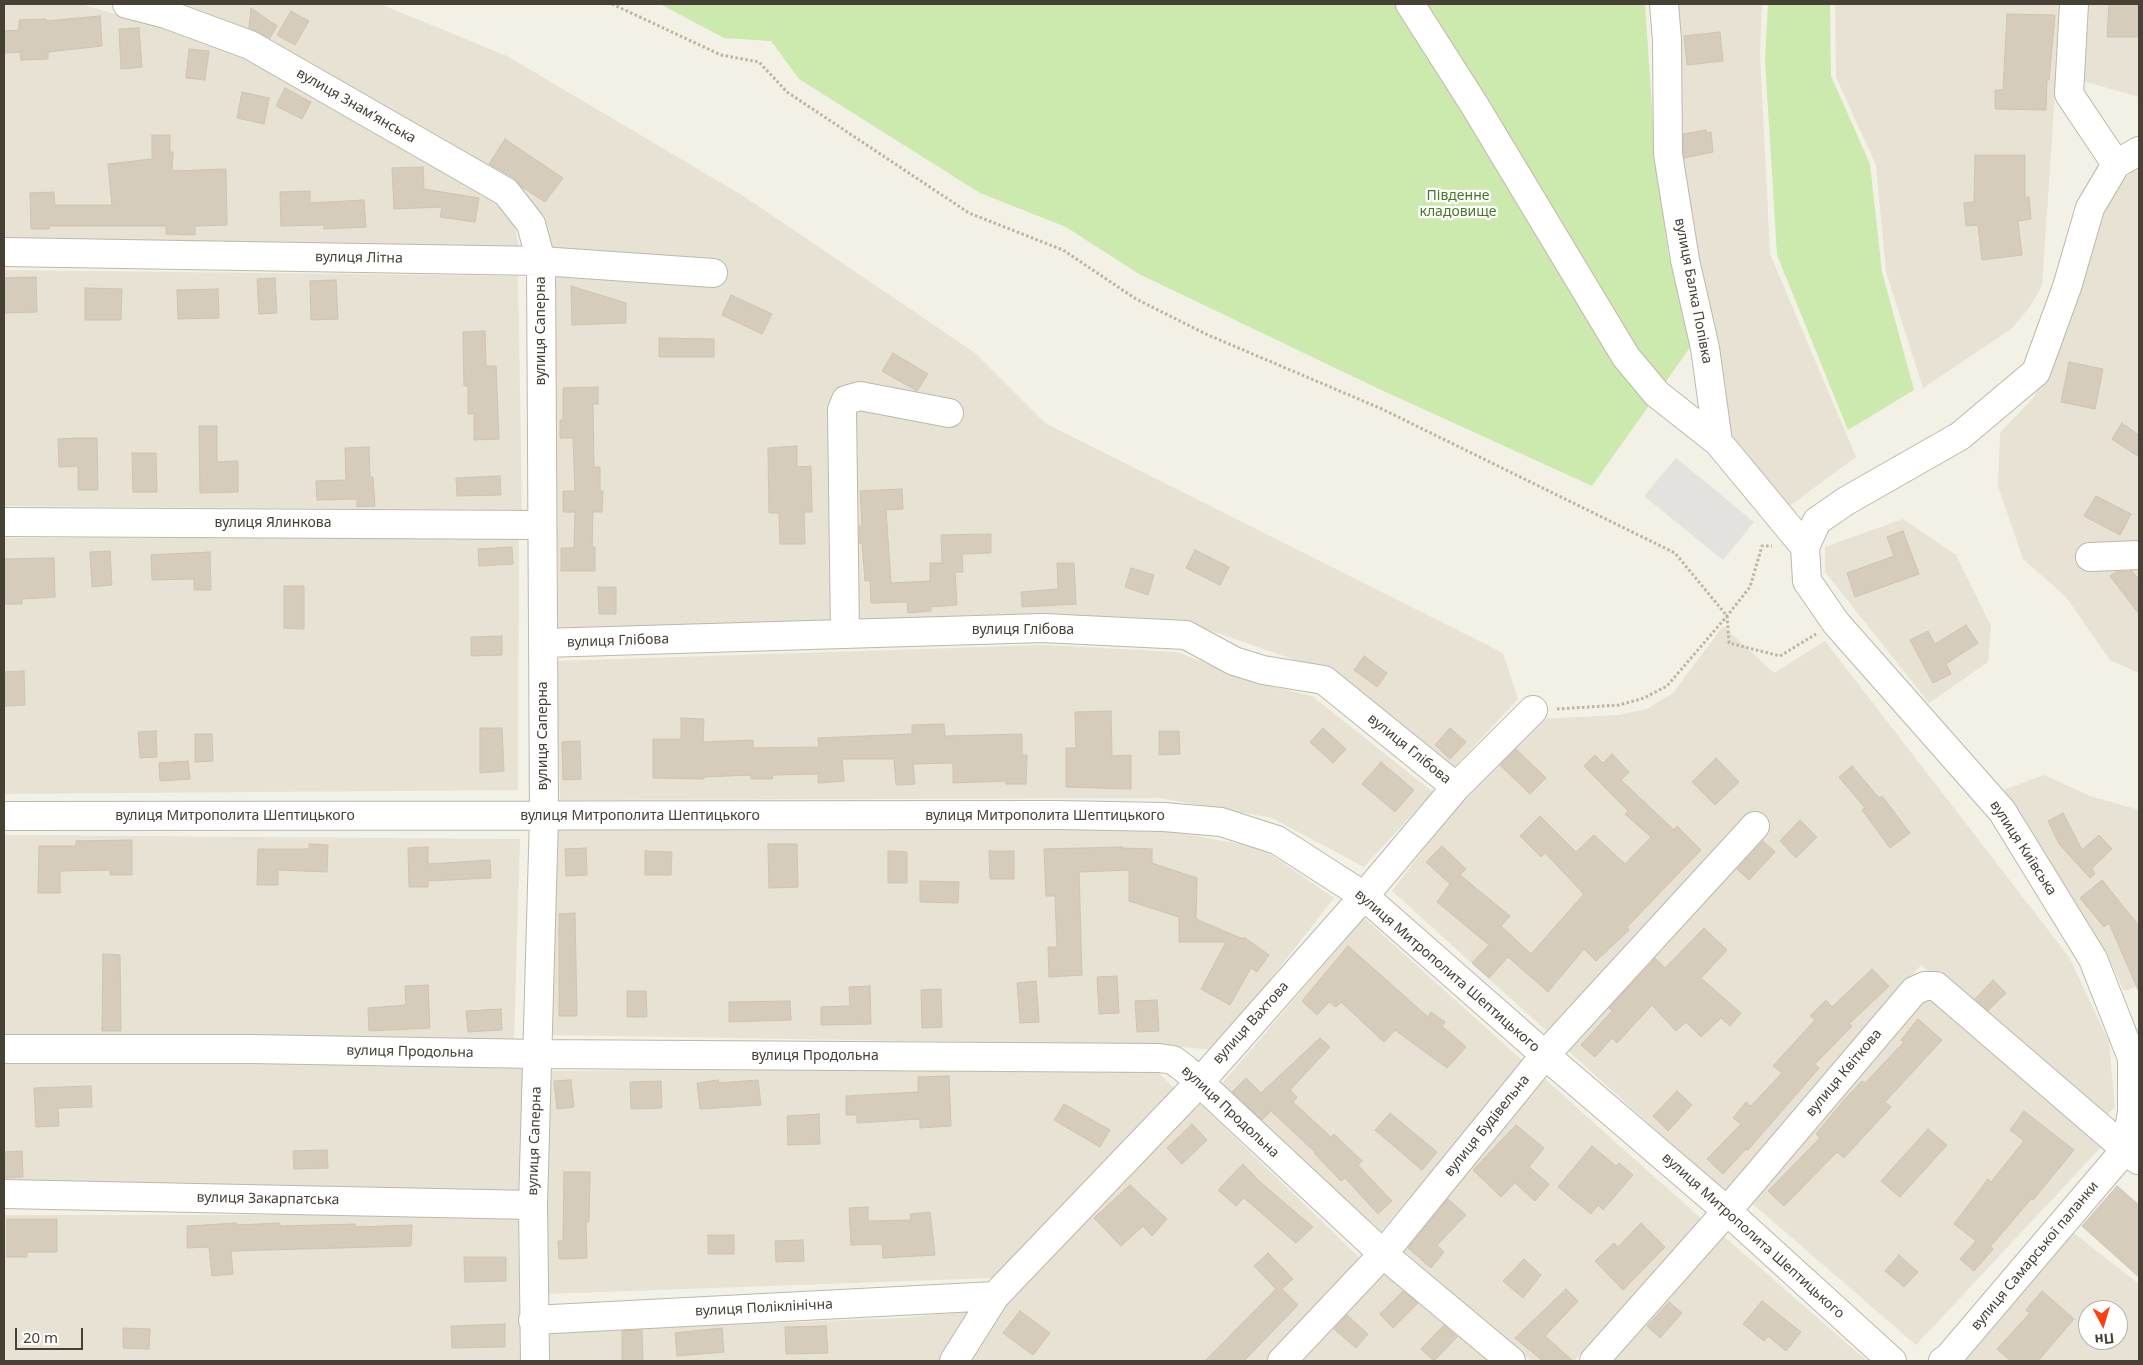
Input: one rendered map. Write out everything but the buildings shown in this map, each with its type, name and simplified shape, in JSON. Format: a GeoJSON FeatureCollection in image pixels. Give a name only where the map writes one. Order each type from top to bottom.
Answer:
{"type":"FeatureCollection","features":[{"type":"Feature","properties":{"kind":"street","name":"вулиця Знам’янська"},"geometry":{"type":"LineString","coordinates":[[126,4],[166,14],[250,45],[506,192],[531,224],[540,261]]}},
{"type":"Feature","properties":{"kind":"street"},"geometry":{"type":"LineString","coordinates":[[1410,4],[1476,106],[1626,357],[1657,394],[1718,442],[1805,547],[1817,521],[1846,501],[1960,436],[2036,372],[2067,287],[2090,208],[2128,158],[2069,94],[2074,4]]}},
{"type":"Feature","properties":{"kind":"street","name":"вулиця Балка Попівка"},"geometry":{"type":"LineString","coordinates":[[1664,4],[1667,40],[1668,154],[1685,260],[1705,348],[1718,442]]}},
{"type":"Feature","properties":{"kind":"street","name":"вулиця Літна"},"geometry":{"type":"LineString","coordinates":[[4,252],[540,261],[714,273]]}},
{"type":"Feature","properties":{"kind":"street","name":"вулиця Саперна"},"geometry":{"type":"LineString","coordinates":[[535,1361],[533,1205],[544,816],[540,261]]}},
{"type":"Feature","properties":{"kind":"street"},"geometry":{"type":"LineString","coordinates":[[845,634],[842,410],[846,400],[860,396],[949,413]]}},
{"type":"Feature","properties":{"kind":"street","name":"вулиця Ялинкова"},"geometry":{"type":"LineString","coordinates":[[4,522],[542,525]]}},
{"type":"Feature","properties":{"kind":"street","name":"вулиця Київська"},"geometry":{"type":"LineString","coordinates":[[1805,547],[1807,582],[1836,622],[2002,811],[2093,959],[2132,1058],[2132,1155]]}},
{"type":"Feature","properties":{"kind":"street"},"geometry":{"type":"LineString","coordinates":[[2090,557],[2139,554]]}},
{"type":"Feature","properties":{"kind":"street","name":"вулиця Глібова"},"geometry":{"type":"LineString","coordinates":[[543,643],[1042,628],[1186,635],[1234,661],[1263,670],[1324,680],[1456,787]]}},
{"type":"Feature","properties":{"kind":"street","name":"вулиця Вахтова"},"geometry":{"type":"LineString","coordinates":[[954,1361],[995,1296],[1198,1083],[1364,896],[1456,787],[1534,710]]}},
{"type":"Feature","properties":{"kind":"street","name":"вулиця Митрополита Шептицького"},"geometry":{"type":"LineString","coordinates":[[4,816],[1164,817],[1221,822],[1277,840],[1364,896],[1727,1211],[1892,1361]]}},
{"type":"Feature","properties":{"kind":"street","name":"вулиця Будівельна"},"geometry":{"type":"LineString","coordinates":[[1282,1361],[1383,1254],[1545,1055],[1755,826]]}},
{"type":"Feature","properties":{"kind":"street","name":"вулиця Квіткова"},"geometry":{"type":"LineString","coordinates":[[1594,1361],[1727,1211],[1914,991],[1925,986],[1936,986],[2132,1155]]}},
{"type":"Feature","properties":{"kind":"street","name":"вулиця Продольна"},"geometry":{"type":"LineString","coordinates":[[4,1049],[250,1049],[538,1054],[1159,1058],[1173,1060],[1185,1069],[1383,1254],[1511,1361]]}},
{"type":"Feature","properties":{"kind":"street","name":"вулиця Самарської паланки"},"geometry":{"type":"LineString","coordinates":[[1943,1361],[1948,1358],[2132,1155]]}},
{"type":"Feature","properties":{"kind":"street","name":"вулиця Закарпатська"},"geometry":{"type":"LineString","coordinates":[[4,1194],[533,1205]]}},
{"type":"Feature","properties":{"kind":"street","name":"вулиця Поліклінічна"},"geometry":{"type":"LineString","coordinates":[[533,1320],[995,1296]]}},
{"type":"Feature","properties":{"kind":"path"},"geometry":{"type":"LineString","coordinates":[[612,4],[721,55],[759,62],[787,92],[969,214],[1063,250],[1136,299],[1208,335],[1382,409],[1675,553],[1727,616],[1729,643],[1780,656],[1836,622]]}},
{"type":"Feature","properties":{"kind":"path"},"geometry":{"type":"LineString","coordinates":[[1534,710],[1619,704],[1644,698],[1667,686],[1750,587],[1762,546],[1805,547]]}},
{"type":"Feature","properties":{"kind":"shaded area"},"geometry":{"type":"Polygon","coordinates":[[[4,4],[84,5],[242,52],[484,188],[512,215],[520,252],[4,243],[4,4]]]}},
{"type":"Feature","properties":{"kind":"shaded area"},"geometry":{"type":"Polygon","coordinates":[[[151,4],[380,4],[507,56],[745,197],[975,353],[1045,423],[1503,653],[1518,699],[1451,771],[1332,673],[1209,630],[1045,618],[552,634],[539,221],[151,4]]]}},
{"type":"Feature","properties":{"kind":"shaded area"},"geometry":{"type":"Polygon","coordinates":[[[1669,4],[1762,4],[1760,53],[1770,254],[1856,457],[1788,507],[1724,433],[1677,169],[1669,4]]]}},
{"type":"Feature","properties":{"kind":"shaded area"},"geometry":{"type":"Polygon","coordinates":[[[1835,4],[2061,4],[2042,286],[2029,308],[2011,329],[1923,388],[1886,272],[1876,165],[1836,77],[1835,4]]]}},
{"type":"Feature","properties":{"kind":"shaded area"},"geometry":{"type":"Polygon","coordinates":[[[2086,4],[2139,4],[2139,97],[2083,81],[2086,4]]]}},
{"type":"Feature","properties":{"kind":"shaded area"},"geometry":{"type":"Polygon","coordinates":[[[2139,170],[2139,673],[2110,660],[2066,597],[2023,559],[1998,486],[2000,433],[2033,398],[2051,364],[2093,229],[2111,191],[2133,171],[2139,170]]]}},
{"type":"Feature","properties":{"kind":"shaded area"},"geometry":{"type":"Polygon","coordinates":[[[4,270],[518,276],[522,510],[4,506],[4,270]]]}},
{"type":"Feature","properties":{"kind":"shaded area"},"geometry":{"type":"Polygon","coordinates":[[[1676,458],[1754,522],[1723,560],[1644,496],[1676,458]]]}},
{"type":"Feature","properties":{"kind":"shaded area"},"geometry":{"type":"Polygon","coordinates":[[[1903,519],[1956,555],[1991,626],[1988,662],[1929,703],[1825,572],[1825,547],[1903,519]]]}},
{"type":"Feature","properties":{"kind":"shaded area"},"geometry":{"type":"Polygon","coordinates":[[[519,537],[518,790],[4,794],[4,538],[519,537]]]}},
{"type":"Feature","properties":{"kind":"shaded area"},"geometry":{"type":"Polygon","coordinates":[[[1723,626],[1774,673],[1825,641],[2069,957],[2109,1042],[2115,1107],[2104,1118],[1921,965],[1724,1192],[1392,891],[1465,795],[1538,719],[1618,715],[1647,709],[1673,693],[1723,626]]]}},
{"type":"Feature","properties":{"kind":"shaded area"},"geometry":{"type":"Polygon","coordinates":[[[1046,645],[1177,652],[1258,683],[1312,696],[1433,792],[1364,867],[1272,818],[1160,798],[560,800],[556,661],[1046,645]]]}},
{"type":"Feature","properties":{"kind":"shaded area"},"geometry":{"type":"Polygon","coordinates":[[[2044,775],[2090,796],[2139,810],[2139,986],[2124,991],[2107,954],[2004,790],[2044,775]]]}},
{"type":"Feature","properties":{"kind":"shaded area"},"geometry":{"type":"Polygon","coordinates":[[[550,827],[1164,830],[1261,848],[1334,898],[1215,1050],[1158,1045],[550,1035],[550,827]]]}},
{"type":"Feature","properties":{"kind":"shaded area"},"geometry":{"type":"Polygon","coordinates":[[[4,835],[520,839],[514,1042],[4,1038],[4,835]]]}},
{"type":"Feature","properties":{"kind":"shaded area"},"geometry":{"type":"Polygon","coordinates":[[[1364,918],[1524,1062],[1381,1231],[1219,1087],[1364,918]]]}},
{"type":"Feature","properties":{"kind":"shaded area"},"geometry":{"type":"Polygon","coordinates":[[[1929,997],[2102,1146],[1916,1345],[1748,1200],[1929,997]]]}},
{"type":"Feature","properties":{"kind":"shaded area"},"geometry":{"type":"Polygon","coordinates":[[[4,1062],[523,1065],[522,1194],[4,1183],[4,1062]]]}},
{"type":"Feature","properties":{"kind":"shaded area"},"geometry":{"type":"Polygon","coordinates":[[[1151,1065],[1179,1093],[993,1278],[545,1294],[545,1207],[552,1071],[1151,1065]]]}},
{"type":"Feature","properties":{"kind":"shaded area"},"geometry":{"type":"Polygon","coordinates":[[[1545,1079],[1705,1222],[1574,1361],[1531,1361],[1400,1248],[1545,1079]]]}},
{"type":"Feature","properties":{"kind":"shaded area"},"geometry":{"type":"Polygon","coordinates":[[[1197,1101],[1361,1259],[1266,1361],[964,1361],[1000,1304],[1197,1101]]]}},
{"type":"Feature","properties":{"kind":"shaded area"},"geometry":{"type":"Polygon","coordinates":[[[4,1215],[518,1215],[521,1361],[4,1361],[4,1215]]]}},
{"type":"Feature","properties":{"kind":"shaded area"},"geometry":{"type":"Polygon","coordinates":[[[2070,1230],[2139,1284],[2139,1361],[1962,1361],[2070,1230]]]}},
{"type":"Feature","properties":{"kind":"shaded area"},"geometry":{"type":"Polygon","coordinates":[[[1719,1232],[1867,1361],[1604,1361],[1719,1232]]]}},
{"type":"Feature","properties":{"kind":"shaded area"},"geometry":{"type":"Polygon","coordinates":[[[1382,1266],[1496,1361],[1294,1361],[1382,1266]]]}},
{"type":"Feature","properties":{"kind":"shaded area"},"geometry":{"type":"Polygon","coordinates":[[[972,1310],[940,1361],[546,1361],[545,1331],[905,1318],[972,1310]]]}},
{"type":"Feature","properties":{"kind":"green space","name":"Південне кладовище"},"geometry":{"type":"Polygon","coordinates":[[[660,4],[1645,4],[1655,152],[1668,253],[1691,346],[1592,486],[1377,388],[1139,274],[1066,227],[980,193],[799,79],[771,41],[724,38],[660,4]]]}},
{"type":"Feature","properties":{"kind":"green space"},"geometry":{"type":"Polygon","coordinates":[[[1768,4],[1830,4],[1831,76],[1870,164],[1882,272],[1914,390],[1848,430],[1777,255],[1765,60],[1768,4]]]}}]}
